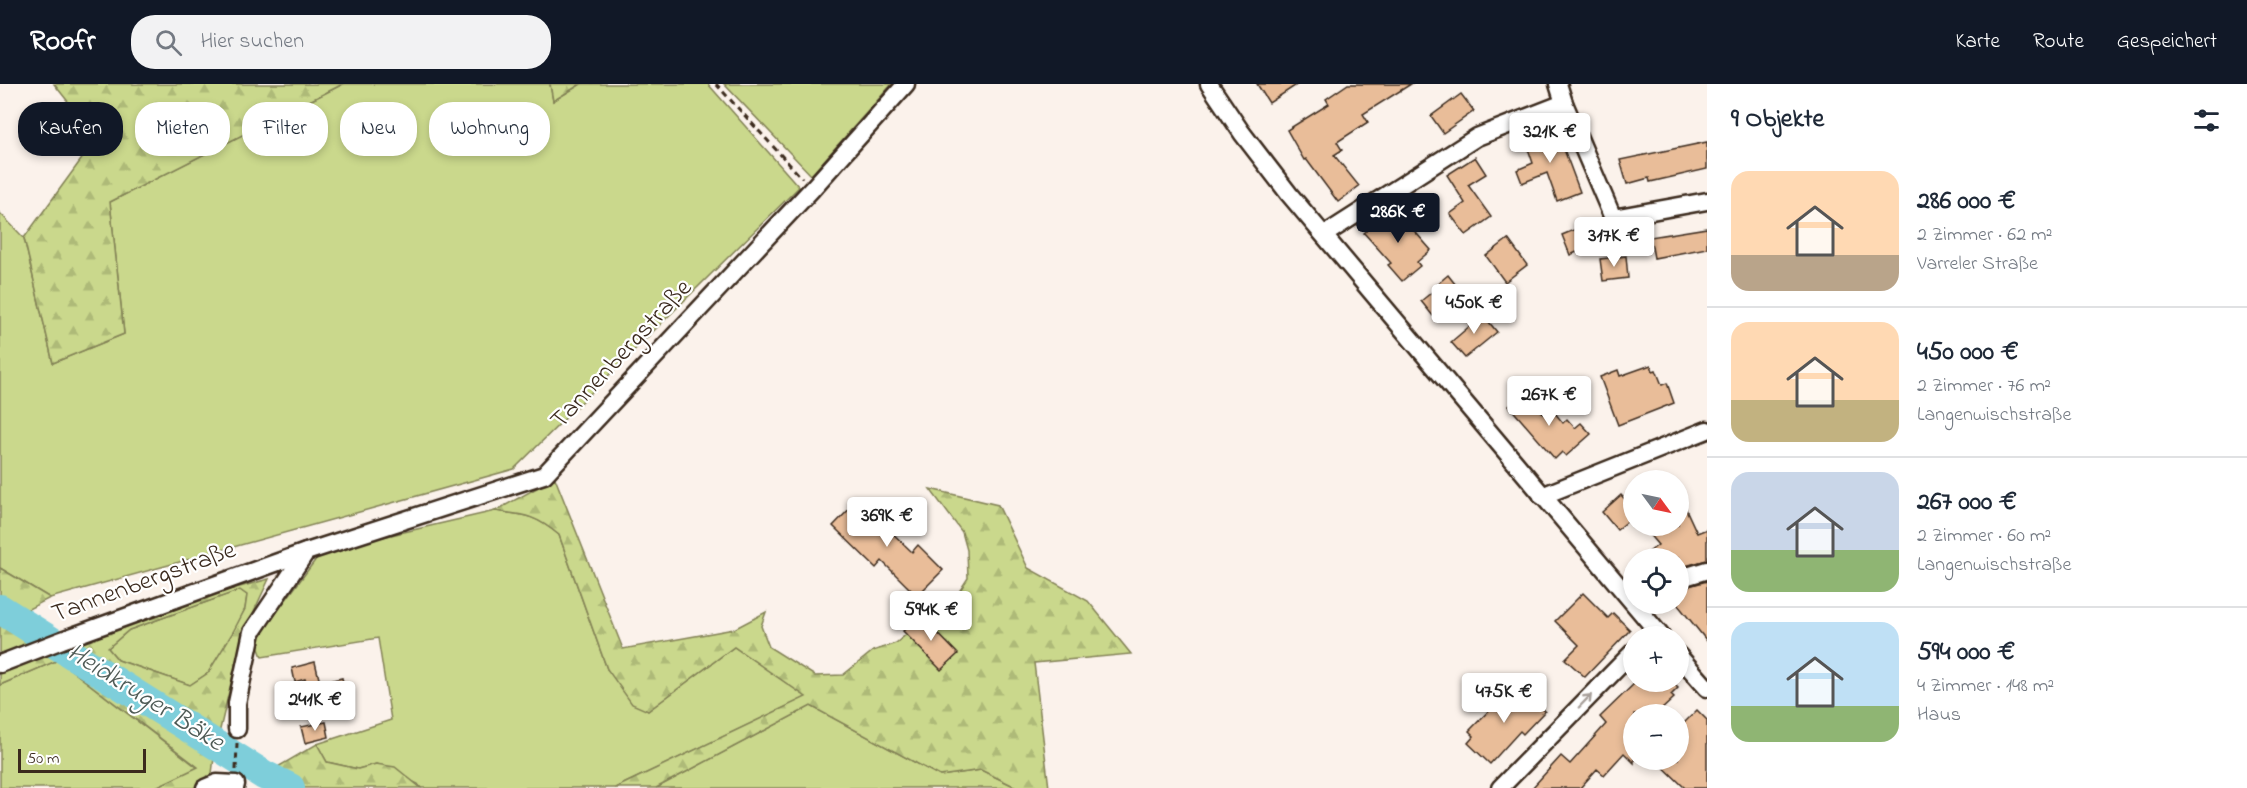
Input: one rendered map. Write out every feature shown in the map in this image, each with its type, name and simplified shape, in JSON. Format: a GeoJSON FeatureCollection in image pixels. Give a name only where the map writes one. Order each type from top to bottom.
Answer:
{"type":"FeatureCollection","features":[{"type":"Feature","properties":{"kind":"street","name":"Tannenbergstraße"},"geometry":{"type":"LineString","coordinates":[[0,664],[306,552],[544,475],[813,189],[906,84]]}},
{"type":"Feature","properties":{"kind":"street"},"geometry":{"type":"LineString","coordinates":[[1209,84],[1242,133],[1324,236],[1542,496],[1623,589]]}},
{"type":"Feature","properties":{"kind":"street"},"geometry":{"type":"LineString","coordinates":[[1558,84],[1613,218],[1707,201]]}},
{"type":"Feature","properties":{"kind":"street"},"geometry":{"type":"LineString","coordinates":[[1324,236],[1477,137],[1564,103]]}},
{"type":"Feature","properties":{"kind":"street"},"geometry":{"type":"LineString","coordinates":[[1542,496],[1707,430]]}},
{"type":"Feature","properties":{"kind":"street"},"geometry":{"type":"LineString","coordinates":[[237,729],[237,703],[252,632],[306,552]]}},
{"type":"Feature","properties":{"kind":"street"},"geometry":{"type":"LineString","coordinates":[[1689,576],[1707,570]]}},
{"type":"Feature","properties":{"kind":"street"},"geometry":{"type":"LineString","coordinates":[[1500,788],[1623,662]]}},
{"type":"Feature","properties":{"kind":"street"},"geometry":{"type":"LineString","coordinates":[[1689,668],[1707,688]]}},
{"type":"Feature","properties":{"kind":"street"},"geometry":{"type":"LineString","coordinates":[[205,788],[217,783],[236,782]]}},
{"type":"Feature","properties":{"kind":"path"},"geometry":{"type":"LineString","coordinates":[[716,84],[813,189]]}},
{"type":"Feature","properties":{"kind":"path"},"geometry":{"type":"LineString","coordinates":[[236,782],[237,729]]}},
{"type":"Feature","properties":{"kind":"green space"},"geometry":{"type":"Polygon","coordinates":[[[54,84],[343,84],[307,102],[242,102],[242,135],[230,141],[230,102],[135,102],[135,156],[201,156],[110,202],[124,334],[53,363],[24,238],[84,156],[123,156],[123,102],[68,102],[54,84]]]}},
{"type":"Feature","properties":{"kind":"green space"},"geometry":{"type":"Polygon","coordinates":[[[343,84],[550,84],[553,101],[581,84],[708,84],[799,187],[514,469],[50,598],[0,568],[0,213],[24,238],[53,363],[124,334],[110,202],[201,156],[230,156],[230,141],[242,135],[242,156],[328,156],[328,102],[307,102],[343,84]]]}},
{"type":"Feature","properties":{"kind":"green space"},"geometry":{"type":"Polygon","coordinates":[[[550,84],[581,84],[553,101],[550,84]]]}},
{"type":"Feature","properties":{"kind":"green space"},"geometry":{"type":"Polygon","coordinates":[[[724,84],[892,84],[811,175],[724,84]]]}},
{"type":"Feature","properties":{"kind":"green space"},"geometry":{"type":"Polygon","coordinates":[[[555,478],[623,649],[734,629],[766,612],[761,626],[769,647],[815,676],[843,675],[873,651],[896,643],[941,605],[955,598],[968,578],[967,550],[962,532],[930,489],[998,505],[1028,568],[1088,601],[1131,654],[1034,663],[1049,788],[1018,788],[981,770],[940,776],[811,706],[656,788],[615,788],[806,697],[734,647],[648,711],[632,704],[607,669],[559,535],[530,517],[495,511],[555,478]]]}},
{"type":"Feature","properties":{"kind":"green space"},"geometry":{"type":"Polygon","coordinates":[[[495,511],[530,517],[559,535],[607,669],[648,711],[734,647],[807,697],[615,788],[421,788],[418,784],[376,764],[358,769],[327,762],[317,744],[391,720],[378,638],[262,657],[256,640],[322,551],[495,511]]]}},
{"type":"Feature","properties":{"kind":"green space"},"geometry":{"type":"Polygon","coordinates":[[[0,568],[50,598],[17,615],[0,605],[0,568]]]}},
{"type":"Feature","properties":{"kind":"green space"},"geometry":{"type":"Polygon","coordinates":[[[269,579],[242,637],[217,742],[77,653],[75,631],[269,579]],[[240,590],[129,630],[108,648],[118,660],[190,685],[208,673],[245,609],[247,595],[240,590]]]}},
{"type":"Feature","properties":{"kind":"green space"},"geometry":{"type":"Polygon","coordinates":[[[240,590],[247,595],[245,609],[234,632],[208,673],[190,685],[118,660],[108,648],[129,630],[240,590]]]}},
{"type":"Feature","properties":{"kind":"green space"},"geometry":{"type":"Polygon","coordinates":[[[0,612],[215,750],[211,781],[195,788],[154,788],[198,767],[58,660],[0,685],[0,612]]]}},
{"type":"Feature","properties":{"kind":"green space"},"geometry":{"type":"Polygon","coordinates":[[[58,660],[198,768],[154,788],[0,788],[0,685],[58,660]]]}},
{"type":"Feature","properties":{"kind":"green space"},"geometry":{"type":"Polygon","coordinates":[[[811,706],[940,776],[981,770],[1018,788],[656,788],[811,706]]]}},
{"type":"Feature","properties":{"kind":"green space"},"geometry":{"type":"Polygon","coordinates":[[[317,744],[327,762],[358,769],[376,764],[395,767],[421,788],[291,788],[264,775],[317,744]]]}},
{"type":"Feature","properties":{"kind":"building"},"geometry":{"type":"Polygon","coordinates":[[[1257,84],[1298,84],[1269,103],[1257,84]]]}},
{"type":"Feature","properties":{"kind":"building"},"geometry":{"type":"Polygon","coordinates":[[[1348,84],[1411,84],[1363,114],[1368,122],[1337,142],[1342,150],[1334,155],[1359,186],[1338,202],[1306,159],[1304,160],[1287,130],[1329,104],[1326,99],[1348,84]]]}},
{"type":"Feature","properties":{"kind":"building"},"geometry":{"type":"Polygon","coordinates":[[[1461,94],[1474,111],[1443,133],[1431,116],[1461,94]]]}},
{"type":"Feature","properties":{"kind":"building"},"geometry":{"type":"Polygon","coordinates":[[[1556,128],[1580,192],[1557,201],[1547,173],[1522,183],[1517,170],[1533,163],[1525,140],[1556,128]]]}},
{"type":"Feature","properties":{"kind":"building"},"geometry":{"type":"Polygon","coordinates":[[[1707,142],[1707,169],[1650,182],[1649,178],[1627,184],[1620,160],[1707,142]]]}},
{"type":"Feature","properties":{"kind":"building"},"geometry":{"type":"Polygon","coordinates":[[[1475,157],[1486,174],[1468,185],[1491,217],[1466,235],[1450,214],[1465,203],[1447,175],[1475,157]]]}},
{"type":"Feature","properties":{"kind":"building"},"geometry":{"type":"Polygon","coordinates":[[[1396,210],[1431,250],[1417,262],[1420,266],[1402,281],[1388,265],[1391,263],[1364,233],[1383,216],[1386,219],[1396,210]]]}},
{"type":"Feature","properties":{"kind":"building"},"geometry":{"type":"Polygon","coordinates":[[[1586,225],[1593,245],[1570,255],[1562,235],[1586,225]]]}},
{"type":"Feature","properties":{"kind":"building"},"geometry":{"type":"Polygon","coordinates":[[[1707,228],[1707,248],[1654,258],[1650,237],[1707,228]]]}},
{"type":"Feature","properties":{"kind":"building"},"geometry":{"type":"Polygon","coordinates":[[[1508,239],[1527,265],[1505,282],[1486,256],[1508,239]]]}},
{"type":"Feature","properties":{"kind":"building"},"geometry":{"type":"Polygon","coordinates":[[[1626,256],[1628,278],[1603,281],[1600,259],[1626,256]]]}},
{"type":"Feature","properties":{"kind":"building"},"geometry":{"type":"Polygon","coordinates":[[[1448,275],[1459,289],[1433,316],[1421,301],[1448,275]]]}},
{"type":"Feature","properties":{"kind":"building"},"geometry":{"type":"Polygon","coordinates":[[[1480,311],[1497,332],[1465,358],[1451,342],[1471,325],[1468,321],[1480,311]]]}},
{"type":"Feature","properties":{"kind":"building"},"geometry":{"type":"Polygon","coordinates":[[[1651,365],[1653,371],[1656,370],[1662,385],[1667,383],[1674,403],[1618,425],[1600,377],[1618,370],[1620,376],[1651,365]]]}},
{"type":"Feature","properties":{"kind":"building"},"geometry":{"type":"Polygon","coordinates":[[[1525,392],[1544,414],[1551,408],[1563,423],[1567,419],[1575,428],[1581,423],[1591,434],[1566,456],[1562,452],[1555,459],[1509,406],[1525,392]]]}},
{"type":"Feature","properties":{"kind":"building"},"geometry":{"type":"Polygon","coordinates":[[[1621,495],[1623,497],[1623,525],[1617,530],[1602,512],[1621,495]]]}},
{"type":"Feature","properties":{"kind":"building"},"geometry":{"type":"Polygon","coordinates":[[[858,500],[912,552],[918,545],[943,570],[917,596],[882,561],[876,568],[833,526],[858,500]]]}},
{"type":"Feature","properties":{"kind":"building"},"geometry":{"type":"Polygon","coordinates":[[[1689,516],[1697,533],[1707,529],[1707,560],[1689,565],[1689,548],[1654,548],[1658,545],[1650,536],[1689,536],[1689,516]]]}},
{"type":"Feature","properties":{"kind":"building"},"geometry":{"type":"Polygon","coordinates":[[[1707,581],[1707,641],[1685,614],[1689,614],[1689,586],[1707,581]]]}},
{"type":"Feature","properties":{"kind":"building"},"geometry":{"type":"Polygon","coordinates":[[[1583,593],[1608,618],[1613,613],[1626,626],[1623,626],[1623,637],[1585,677],[1565,659],[1579,645],[1555,621],[1583,593]]]}},
{"type":"Feature","properties":{"kind":"building"},"geometry":{"type":"Polygon","coordinates":[[[920,615],[958,654],[941,670],[903,631],[920,615]]]}},
{"type":"Feature","properties":{"kind":"building"},"geometry":{"type":"Polygon","coordinates":[[[315,662],[320,683],[342,678],[350,709],[313,717],[305,679],[295,682],[292,668],[315,662]]]}},
{"type":"Feature","properties":{"kind":"building"},"geometry":{"type":"Polygon","coordinates":[[[1510,689],[1521,700],[1527,693],[1545,711],[1523,734],[1520,731],[1490,764],[1468,743],[1474,736],[1469,731],[1510,689]]]}},
{"type":"Feature","properties":{"kind":"building"},"geometry":{"type":"Polygon","coordinates":[[[1626,692],[1674,692],[1671,695],[1674,698],[1668,704],[1623,704],[1623,754],[1604,775],[1597,769],[1580,788],[1532,788],[1561,756],[1570,764],[1606,724],[1600,717],[1626,692]]]}},
{"type":"Feature","properties":{"kind":"building"},"geometry":{"type":"Polygon","coordinates":[[[1697,710],[1707,720],[1707,788],[1685,788],[1666,770],[1689,770],[1689,718],[1697,710]]]}},
{"type":"Feature","properties":{"kind":"building"},"geometry":{"type":"Polygon","coordinates":[[[326,722],[329,737],[305,743],[301,727],[326,722]]]}},
{"type":"Feature","properties":{"kind":"waterway","name":"Heidkruger Bäke"},"geometry":{"type":"LineString","coordinates":[[0,609],[264,775],[290,788]]}}]}
